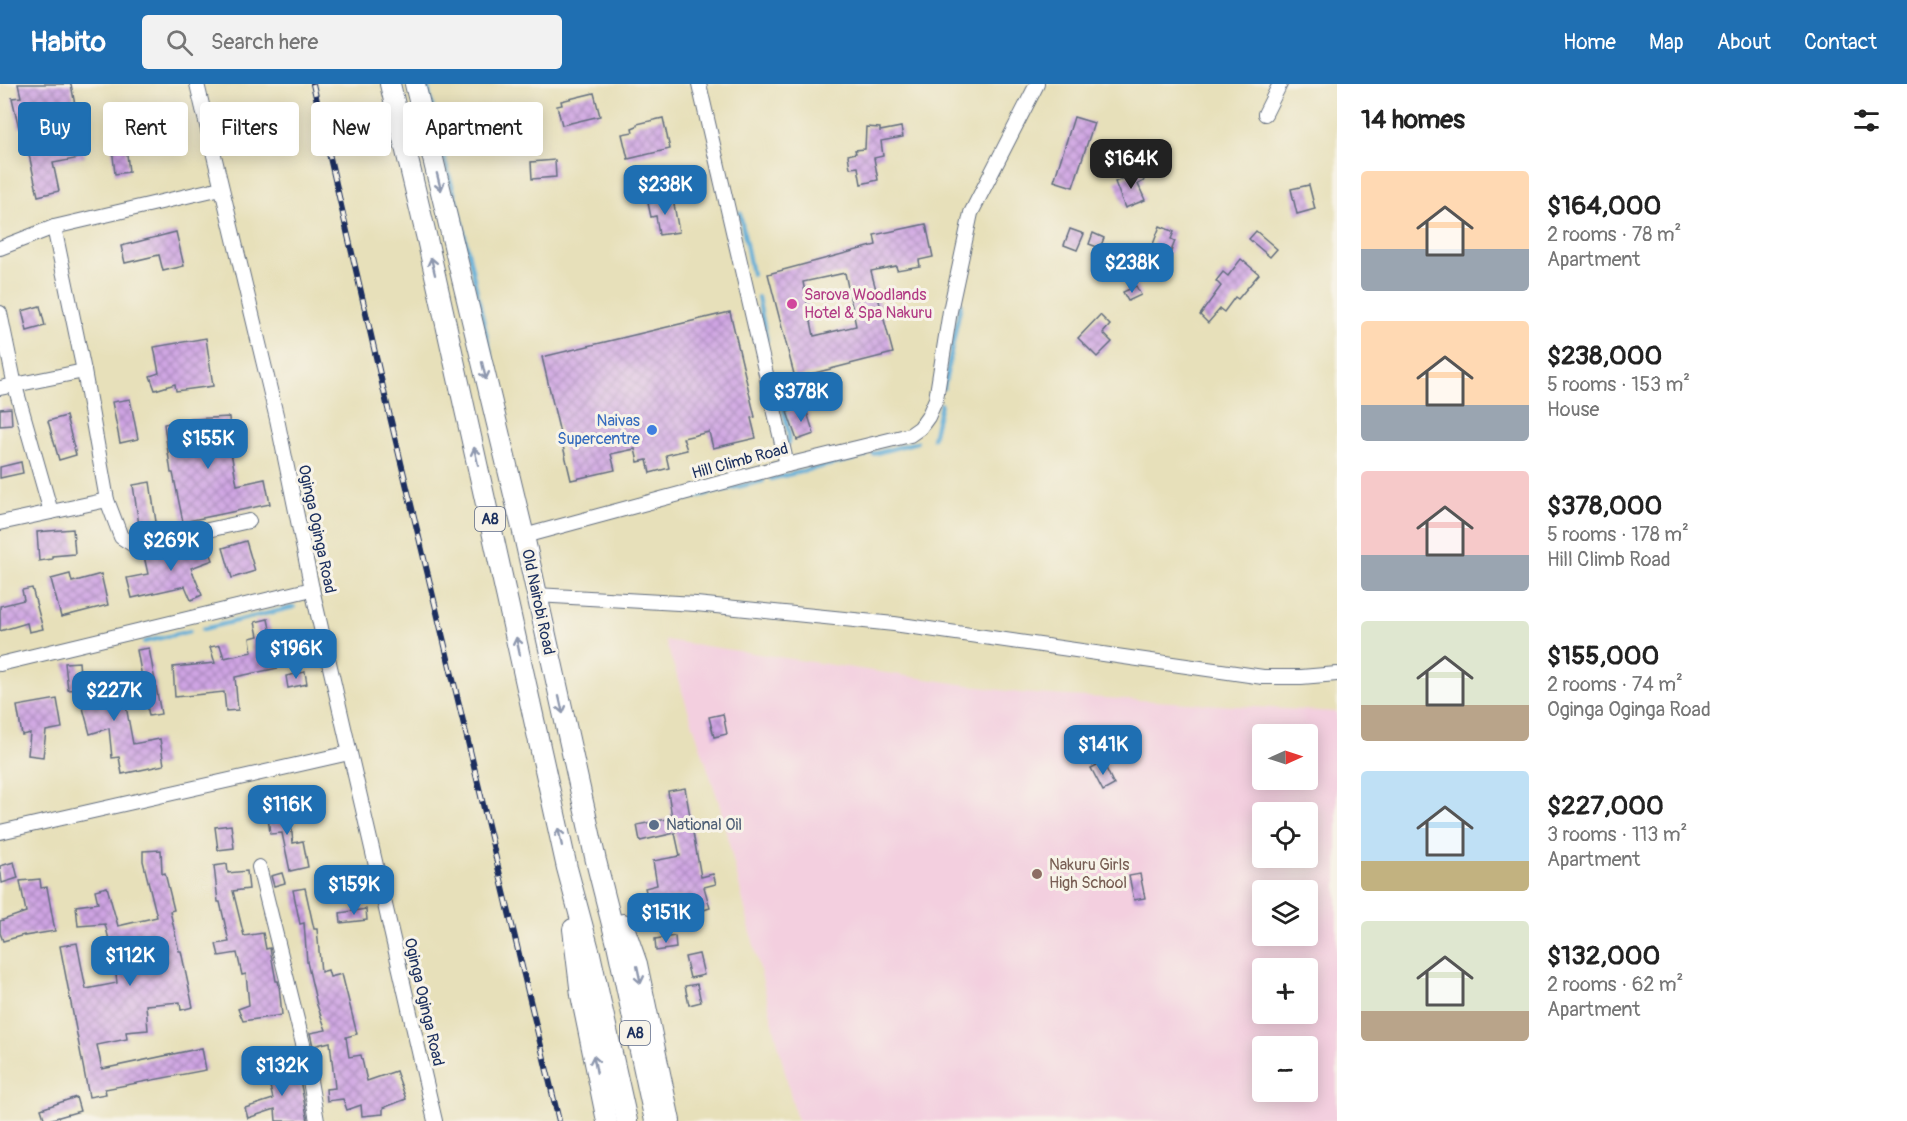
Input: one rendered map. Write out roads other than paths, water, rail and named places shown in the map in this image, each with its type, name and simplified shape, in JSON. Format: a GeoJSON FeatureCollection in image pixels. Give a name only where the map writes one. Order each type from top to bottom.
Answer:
{"type":"FeatureCollection","features":[{"type":"Feature","properties":{"kind":"highway","name":"Old Nairobi Road"},"geometry":{"type":"LineString","coordinates":[[390,84],[427,239],[567,868],[590,954],[627,1121]]}},
{"type":"Feature","properties":{"kind":"highway","name":"Old Nairobi Road"},"geometry":{"type":"LineString","coordinates":[[415,84],[524,536],[655,1121]]}},
{"type":"Feature","properties":{"kind":"highway"},"geometry":{"type":"LineString","coordinates":[[596,861],[619,911],[637,964],[670,1121]]}},
{"type":"Feature","properties":{"kind":"highway"},"geometry":{"type":"LineString","coordinates":[[567,868],[581,995],[607,1121]]}},
{"type":"Feature","properties":{"kind":"street","name":"Oginga Oginga Road"},"geometry":{"type":"LineString","coordinates":[[197,84],[277,419],[312,589],[432,1121]]}},
{"type":"Feature","properties":{"kind":"street"},"geometry":{"type":"LineString","coordinates":[[699,84],[787,465]]}},
{"type":"Feature","properties":{"kind":"street","name":"Hill Climb Road"},"geometry":{"type":"LineString","coordinates":[[524,536],[787,465],[910,435],[920,428],[936,399],[950,311],[971,213],[1037,84]]}},
{"type":"Feature","properties":{"kind":"street"},"geometry":{"type":"LineString","coordinates":[[1265,114],[1280,84]]}},
{"type":"Feature","properties":{"kind":"street"},"geometry":{"type":"LineString","coordinates":[[0,248],[54,227],[221,188]]}},
{"type":"Feature","properties":{"kind":"street"},"geometry":{"type":"LineString","coordinates":[[54,227],[84,371],[107,500],[121,537],[135,546],[249,521]]}},
{"type":"Feature","properties":{"kind":"street"},"geometry":{"type":"LineString","coordinates":[[0,313],[15,386],[51,512]]}},
{"type":"Feature","properties":{"kind":"street"},"geometry":{"type":"LineString","coordinates":[[0,388],[84,371]]}},
{"type":"Feature","properties":{"kind":"street"},"geometry":{"type":"LineString","coordinates":[[0,523],[107,500]]}},
{"type":"Feature","properties":{"kind":"street"},"geometry":{"type":"LineString","coordinates":[[0,664],[312,589]]}},
{"type":"Feature","properties":{"kind":"street"},"geometry":{"type":"LineString","coordinates":[[536,595],[696,604],[882,623],[1263,677],[1337,674]]}},
{"type":"Feature","properties":{"kind":"street"},"geometry":{"type":"LineString","coordinates":[[0,832],[349,753]]}},
{"type":"Feature","properties":{"kind":"street"},"geometry":{"type":"LineString","coordinates":[[259,867],[305,1052],[317,1121]]}},
{"type":"Feature","properties":{"kind":"waterway"},"geometry":{"type":"LineString","coordinates":[[427,84],[460,214],[494,369]]}},
{"type":"Feature","properties":{"kind":"waterway"},"geometry":{"type":"LineString","coordinates":[[740,213],[752,274]]}},
{"type":"Feature","properties":{"kind":"waterway"},"geometry":{"type":"LineString","coordinates":[[758,297],[767,340]]}},
{"type":"Feature","properties":{"kind":"waterway"},"geometry":{"type":"LineString","coordinates":[[944,388],[961,303]]}},
{"type":"Feature","properties":{"kind":"waterway"},"geometry":{"type":"LineString","coordinates":[[777,383],[789,433],[788,444]]}},
{"type":"Feature","properties":{"kind":"waterway"},"geometry":{"type":"LineString","coordinates":[[933,438],[941,404]]}},
{"type":"Feature","properties":{"kind":"waterway"},"geometry":{"type":"LineString","coordinates":[[873,454],[917,442]]}},
{"type":"Feature","properties":{"kind":"waterway"},"geometry":{"type":"LineString","coordinates":[[771,479],[866,456]]}},
{"type":"Feature","properties":{"kind":"waterway"},"geometry":{"type":"LineString","coordinates":[[685,499],[763,481]]}},
{"type":"Feature","properties":{"kind":"waterway"},"geometry":{"type":"LineString","coordinates":[[203,629],[294,607]]}},
{"type":"Feature","properties":{"kind":"waterway"},"geometry":{"type":"LineString","coordinates":[[144,642],[190,631]]}},
{"type":"Feature","properties":{"kind":"railway"},"geometry":{"type":"LineString","coordinates":[[313,84],[385,396],[559,1121]]}},
{"type":"Feature","properties":{"kind":"place","name":"Sarova Woodlands Hotel & Spa Nakuru"},"geometry":{"type":"Point","coordinates":[792,304]}},
{"type":"Feature","properties":{"kind":"place","name":"Naivas Supercentre"},"geometry":{"type":"Point","coordinates":[652,430]}},
{"type":"Feature","properties":{"kind":"place","name":"National Oil"},"geometry":{"type":"Point","coordinates":[654,825]}},
{"type":"Feature","properties":{"kind":"place","name":"Nakuru Girls High School"},"geometry":{"type":"Point","coordinates":[1037,874]}}]}
